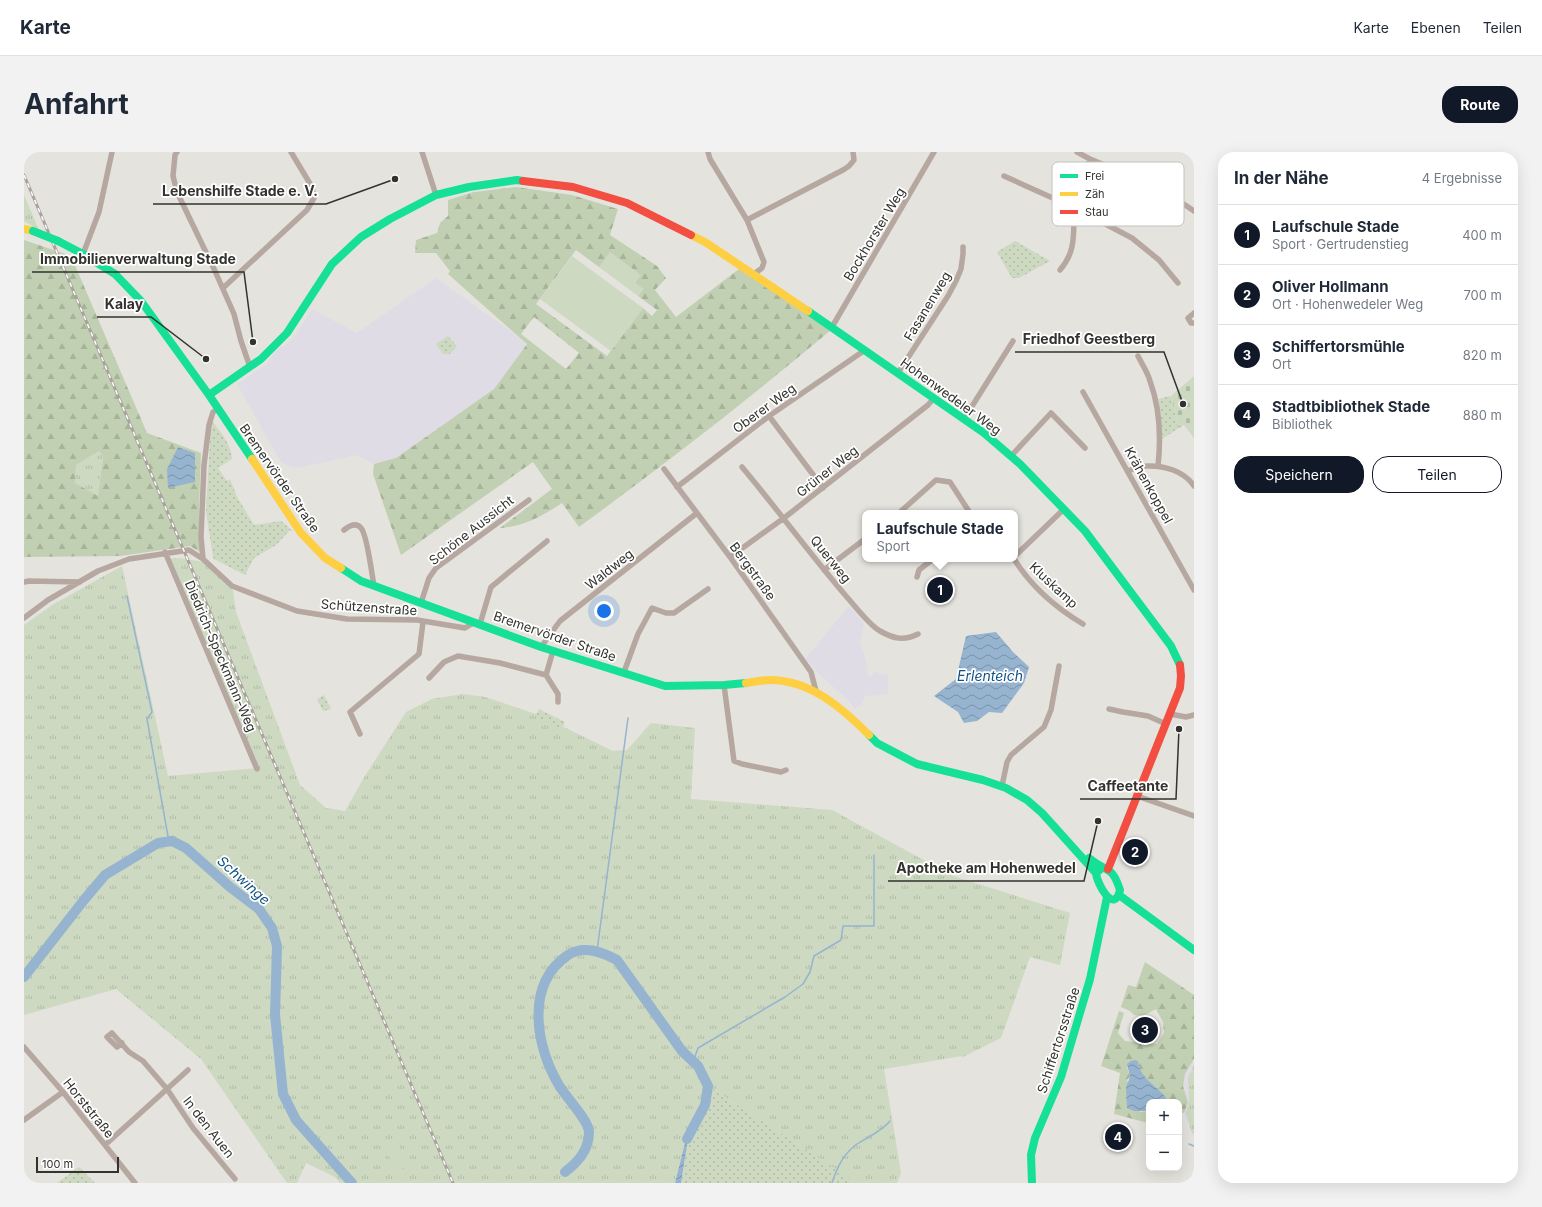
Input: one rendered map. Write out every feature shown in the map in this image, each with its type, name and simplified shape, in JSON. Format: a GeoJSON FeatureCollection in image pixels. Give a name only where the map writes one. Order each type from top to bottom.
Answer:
{"type":"FeatureCollection","features":[{"type":"Feature","properties":{"kind":"main road","name":"Hohenwedeler Weg"},"geometry":{"type":"LineString","coordinates":[[209,395],[261,359],[287,333],[332,264],[361,237],[390,218],[436,195],[469,187],[516,180],[573,187],[627,203],[694,236],[754,274],[832,327],[984,433],[1011,456],[1090,537],[1176,655],[1180,664],[1182,677],[1180,688],[1137,796],[1102,870]]}},
{"type":"Feature","properties":{"kind":"main road","name":"Bremervörder Straße"},"geometry":{"type":"LineString","coordinates":[[24,229],[58,241],[83,254],[115,274],[141,301],[209,395],[215,411],[302,533],[325,558],[361,581],[552,651],[624,672],[665,686],[724,685],[771,680],[791,683],[816,691],[851,717],[877,743],[917,764],[1002,786],[1027,800],[1042,813],[1075,849],[1102,870]]}},
{"type":"Feature","properties":{"kind":"main road"},"geometry":{"type":"LineString","coordinates":[[1075,849],[1081,861],[1088,868],[1100,893],[1102,900],[1100,914],[1101,925]]}},
{"type":"Feature","properties":{"kind":"main road"},"geometry":{"type":"LineString","coordinates":[[1113,897],[1119,886],[1112,873],[1102,870],[1097,881],[1113,897],[1158,924],[1194,950]]}},
{"type":"Feature","properties":{"kind":"main road","name":"Schiffertorsstraße"},"geometry":{"type":"LineString","coordinates":[[1032,1183],[1031,1155],[1035,1138],[1061,1077],[1090,979],[1101,925],[1113,897]]}},
{"type":"Feature","properties":{"kind":"street"},"geometry":{"type":"LineString","coordinates":[[83,254],[99,212],[112,152]]}},
{"type":"Feature","properties":{"kind":"street"},"geometry":{"type":"LineString","coordinates":[[178,152],[175,155],[173,176],[177,192],[234,314],[240,341],[250,367]]}},
{"type":"Feature","properties":{"kind":"street"},"geometry":{"type":"LineString","coordinates":[[223,288],[306,210],[314,198],[312,187],[291,152]]}},
{"type":"Feature","properties":{"kind":"street"},"geometry":{"type":"LineString","coordinates":[[422,152],[436,195]]}},
{"type":"Feature","properties":{"kind":"street"},"geometry":{"type":"LineString","coordinates":[[708,152],[710,159],[747,220],[764,262],[762,268],[754,274]]}},
{"type":"Feature","properties":{"kind":"street"},"geometry":{"type":"LineString","coordinates":[[747,220],[843,170],[854,160],[853,152]]}},
{"type":"Feature","properties":{"kind":"street","name":"Bockhorster Weg"},"geometry":{"type":"LineString","coordinates":[[832,327],[915,187],[934,152]]}},
{"type":"Feature","properties":{"kind":"street"},"geometry":{"type":"LineString","coordinates":[[1077,152],[1097,162]]}},
{"type":"Feature","properties":{"kind":"street"},"geometry":{"type":"LineString","coordinates":[[1004,176],[1052,198]]}},
{"type":"Feature","properties":{"kind":"street"},"geometry":{"type":"LineString","coordinates":[[1184,205],[1194,212]]}},
{"type":"Feature","properties":{"kind":"street"},"geometry":{"type":"LineString","coordinates":[[1060,270],[1068,261],[1074,244],[1074,226]]}},
{"type":"Feature","properties":{"kind":"street"},"geometry":{"type":"LineString","coordinates":[[1109,226],[1132,238],[1159,260],[1178,283]]}},
{"type":"Feature","properties":{"kind":"street","name":"Fasanenweg"},"geometry":{"type":"LineString","coordinates":[[898,373],[948,296],[956,281],[961,269],[963,254],[962,247]]}},
{"type":"Feature","properties":{"kind":"street"},"geometry":{"type":"LineString","coordinates":[[1194,313],[1188,318],[1191,323],[1194,323]]}},
{"type":"Feature","properties":{"kind":"street"},"geometry":{"type":"LineString","coordinates":[[964,419],[1014,341]]}},
{"type":"Feature","properties":{"kind":"street","name":"Oberer Weg"},"geometry":{"type":"LineString","coordinates":[[677,487],[769,416],[865,350]]}},
{"type":"Feature","properties":{"kind":"street"},"geometry":{"type":"LineString","coordinates":[[1138,356],[1150,380],[1155,399],[1160,444],[1158,466]]}},
{"type":"Feature","properties":{"kind":"street","name":"Krähenkoppel"},"geometry":{"type":"LineString","coordinates":[[1083,392],[1194,590]]}},
{"type":"Feature","properties":{"kind":"street","name":"Grüner Weg"},"geometry":{"type":"LineString","coordinates":[[730,557],[823,488],[928,405],[934,398]]}},
{"type":"Feature","properties":{"kind":"street"},"geometry":{"type":"LineString","coordinates":[[203,559],[201,538],[204,465],[209,425],[215,411]]}},
{"type":"Feature","properties":{"kind":"street"},"geometry":{"type":"LineString","coordinates":[[1011,456],[1051,413],[1085,448]]}},
{"type":"Feature","properties":{"kind":"street"},"geometry":{"type":"LineString","coordinates":[[769,416],[823,488]]}},
{"type":"Feature","properties":{"kind":"street"},"geometry":{"type":"LineString","coordinates":[[1128,471],[1145,466],[1170,468],[1190,480],[1194,486]]}},
{"type":"Feature","properties":{"kind":"street","name":"Querweg"},"geometry":{"type":"LineString","coordinates":[[742,467],[824,570],[879,631],[898,639],[909,638],[918,634]]}},
{"type":"Feature","properties":{"kind":"street","name":"Bergstraße"},"geometry":{"type":"LineString","coordinates":[[664,469],[730,557],[811,672],[816,691]]}},
{"type":"Feature","properties":{"kind":"street"},"geometry":{"type":"LineString","coordinates":[[901,510],[936,480],[950,482],[968,510]]}},
{"type":"Feature","properties":{"kind":"street","name":"Schöne Aussicht"},"geometry":{"type":"LineString","coordinates":[[421,603],[429,578],[436,568],[529,500]]}},
{"type":"Feature","properties":{"kind":"street"},"geometry":{"type":"LineString","coordinates":[[1018,553],[1064,509]]}},
{"type":"Feature","properties":{"kind":"street","name":"Waldweg"},"geometry":{"type":"LineString","coordinates":[[541,647],[560,621],[697,513]]}},
{"type":"Feature","properties":{"kind":"street"},"geometry":{"type":"LineString","coordinates":[[344,530],[351,525],[357,525],[362,528],[374,586]]}},
{"type":"Feature","properties":{"kind":"street"},"geometry":{"type":"LineString","coordinates":[[478,623],[490,587],[547,540]]}},
{"type":"Feature","properties":{"kind":"street"},"geometry":{"type":"LineString","coordinates":[[824,570],[862,541]]}},
{"type":"Feature","properties":{"kind":"street","name":"Schützenstraße"},"geometry":{"type":"LineString","coordinates":[[24,618],[48,600],[98,571],[129,559],[165,552],[188,550],[203,559],[232,586],[296,611],[347,619],[417,620],[465,628],[478,623]]}},
{"type":"Feature","properties":{"kind":"street","name":"Diedrich-Speckmann-Weg"},"geometry":{"type":"LineString","coordinates":[[165,552],[257,769]]}},
{"type":"Feature","properties":{"kind":"street"},"geometry":{"type":"LineString","coordinates":[[917,577],[919,570],[930,562]]}},
{"type":"Feature","properties":{"kind":"street","name":"Kluskamp"},"geometry":{"type":"LineString","coordinates":[[1016,562],[1022,572],[1036,587],[1063,611],[1083,624]]}},
{"type":"Feature","properties":{"kind":"street"},"geometry":{"type":"LineString","coordinates":[[24,582],[80,582]]}},
{"type":"Feature","properties":{"kind":"street","name":"Bremervörder Straße"},"geometry":{"type":"LineString","coordinates":[[624,672],[638,634],[652,608],[666,613],[674,613],[708,589]]}},
{"type":"Feature","properties":{"kind":"street"},"geometry":{"type":"LineString","coordinates":[[360,734],[350,712],[419,654],[424,622]]}},
{"type":"Feature","properties":{"kind":"street"},"geometry":{"type":"LineString","coordinates":[[546,675],[552,651]]}},
{"type":"Feature","properties":{"kind":"street"},"geometry":{"type":"LineString","coordinates":[[429,678],[444,662],[458,656],[500,662],[546,675],[558,694],[558,702]]}},
{"type":"Feature","properties":{"kind":"street"},"geometry":{"type":"LineString","coordinates":[[1002,786],[1011,755],[1044,727],[1051,710],[1059,666]]}},
{"type":"Feature","properties":{"kind":"street"},"geometry":{"type":"LineString","coordinates":[[724,685],[734,761],[781,772],[786,770]]}},
{"type":"Feature","properties":{"kind":"street"},"geometry":{"type":"LineString","coordinates":[[1109,708],[1148,716],[1166,724]]}},
{"type":"Feature","properties":{"kind":"street"},"geometry":{"type":"LineString","coordinates":[[1170,714],[1186,717],[1194,715]]}},
{"type":"Feature","properties":{"kind":"street"},"geometry":{"type":"LineString","coordinates":[[1137,796],[1194,816]]}},
{"type":"Feature","properties":{"kind":"street","name":"In den Auen"},"geometry":{"type":"LineString","coordinates":[[122,1043],[129,1052],[143,1061],[167,1089],[193,1128],[235,1179]]}},
{"type":"Feature","properties":{"kind":"street","name":"Horststraße"},"geometry":{"type":"LineString","coordinates":[[24,1047],[63,1092],[135,1183]]}},
{"type":"Feature","properties":{"kind":"street"},"geometry":{"type":"LineString","coordinates":[[105,1145],[188,1070]]}},
{"type":"Feature","properties":{"kind":"street"},"geometry":{"type":"LineString","coordinates":[[24,1120],[63,1092]]}},
{"type":"Feature","properties":{"kind":"shaded area"},"geometry":{"type":"Polygon","coordinates":[[[436,278],[527,343],[494,389],[396,458],[374,464],[357,455],[298,468],[286,465],[279,459],[237,384],[267,364],[275,352],[281,347],[284,347],[296,334],[312,309],[357,333],[436,278]]]}},
{"type":"Feature","properties":{"kind":"shaded area"},"geometry":{"type":"Polygon","coordinates":[[[849,606],[864,623],[860,641],[868,669],[866,671],[871,677],[874,672],[888,675],[888,694],[865,696],[862,704],[855,709],[846,698],[820,675],[805,659],[849,606]]]}},
{"type":"Feature","properties":{"kind":"shaded area"},"geometry":{"type":"Polygon","coordinates":[[[1194,1059],[1194,1135],[1192,1134],[1184,1113],[1188,1102],[1183,1086],[1185,1074],[1194,1059]]]}},
{"type":"Feature","properties":{"kind":"green space"},"geometry":{"type":"Polygon","coordinates":[[[516,187],[572,195],[618,209],[610,235],[657,266],[666,278],[655,290],[676,317],[739,269],[831,330],[706,431],[579,527],[562,503],[532,520],[516,526],[500,528],[552,489],[533,462],[401,555],[373,474],[374,464],[396,458],[494,389],[527,344],[448,274],[450,271],[436,253],[415,253],[416,240],[437,233],[440,223],[448,216],[448,200],[474,192],[516,187]],[[576,250],[536,304],[607,356],[643,308],[652,316],[657,310],[638,296],[643,289],[635,283],[640,275],[599,267],[576,250]],[[534,317],[521,334],[566,369],[579,353],[534,317]]]}},
{"type":"Feature","properties":{"kind":"green space"},"geometry":{"type":"Polygon","coordinates":[[[24,195],[39,230],[24,221],[24,195]]]}},
{"type":"Feature","properties":{"kind":"green space"},"geometry":{"type":"Polygon","coordinates":[[[24,240],[71,256],[147,433],[201,453],[199,508],[200,552],[190,546],[120,556],[24,557],[24,240]],[[99,451],[76,465],[75,483],[98,496],[103,456],[99,451]]]}},
{"type":"Feature","properties":{"kind":"green space"},"geometry":{"type":"Polygon","coordinates":[[[1015,241],[1050,261],[1019,278],[1012,278],[997,252],[1015,241]]]}},
{"type":"Feature","properties":{"kind":"green space"},"geometry":{"type":"Polygon","coordinates":[[[610,252],[641,275],[635,283],[643,289],[638,296],[599,267],[610,252]]]}},
{"type":"Feature","properties":{"kind":"green space"},"geometry":{"type":"Polygon","coordinates":[[[572,256],[643,308],[611,351],[540,299],[572,256]]]}},
{"type":"Feature","properties":{"kind":"green space"},"geometry":{"type":"Polygon","coordinates":[[[448,336],[457,346],[450,354],[443,354],[436,344],[448,336]]]}},
{"type":"Feature","properties":{"kind":"green space"},"geometry":{"type":"Polygon","coordinates":[[[1194,376],[1194,438],[1184,425],[1179,428],[1171,396],[1194,376]]]}},
{"type":"Feature","properties":{"kind":"green space"},"geometry":{"type":"Polygon","coordinates":[[[1171,396],[1179,428],[1162,439],[1158,399],[1171,396]]]}},
{"type":"Feature","properties":{"kind":"green space"},"geometry":{"type":"Polygon","coordinates":[[[213,422],[228,444],[232,459],[218,468],[227,481],[230,479],[237,497],[254,525],[281,521],[294,532],[290,530],[276,545],[254,558],[245,575],[214,559],[213,557],[206,511],[211,423],[213,422]]]}},
{"type":"Feature","properties":{"kind":"green space"},"geometry":{"type":"Polygon","coordinates":[[[99,451],[103,456],[98,497],[75,484],[76,465],[99,451]]]}},
{"type":"Feature","properties":{"kind":"green space"},"geometry":{"type":"Polygon","coordinates":[[[179,558],[204,562],[233,590],[236,612],[300,785],[326,808],[345,811],[365,776],[406,712],[432,699],[463,694],[485,697],[539,715],[613,751],[627,750],[651,723],[695,728],[691,799],[832,810],[953,876],[1070,913],[1060,965],[1030,957],[1001,1038],[963,1057],[884,1069],[901,1173],[897,1183],[851,1183],[851,1179],[708,1086],[705,1105],[685,1143],[675,1183],[340,1183],[335,1177],[306,1163],[297,1183],[287,1183],[201,1059],[116,989],[24,1015],[24,625],[52,605],[122,566],[168,776],[258,768],[169,559],[179,558]]]}},
{"type":"Feature","properties":{"kind":"green space"},"geometry":{"type":"Polygon","coordinates":[[[324,695],[331,709],[323,711],[317,699],[324,695]]]}},
{"type":"Feature","properties":{"kind":"green space"},"geometry":{"type":"Polygon","coordinates":[[[539,709],[565,722],[562,729],[535,716],[539,709]]]}},
{"type":"Feature","properties":{"kind":"green space"},"geometry":{"type":"Polygon","coordinates":[[[1145,962],[1194,995],[1194,1059],[1185,1074],[1183,1086],[1188,1102],[1184,1113],[1182,1113],[1182,1099],[1167,1099],[1142,1073],[1138,1061],[1127,1067],[1130,1077],[1127,1080],[1140,1112],[1146,1111],[1146,1122],[1114,1114],[1120,1073],[1101,1066],[1119,1011],[1124,1013],[1118,1033],[1125,1041],[1157,1044],[1164,1033],[1163,1022],[1156,1009],[1143,1016],[1134,1015],[1130,1011],[1121,1007],[1128,985],[1136,987],[1145,962]]]}},
{"type":"Feature","properties":{"kind":"green space"},"geometry":{"type":"Polygon","coordinates":[[[1194,1065],[1194,1134],[1192,1133],[1186,1113],[1189,1101],[1188,1078],[1194,1065]]]}},
{"type":"Feature","properties":{"kind":"green space"},"geometry":{"type":"Polygon","coordinates":[[[708,1086],[851,1179],[851,1183],[681,1183],[687,1145],[705,1105],[708,1086]]]}},
{"type":"Feature","properties":{"kind":"green space"},"geometry":{"type":"Polygon","coordinates":[[[394,1137],[409,1165],[397,1171],[382,1144],[394,1137]]]}},
{"type":"Feature","properties":{"kind":"green space"},"geometry":{"type":"Polygon","coordinates":[[[79,1167],[95,1183],[57,1183],[79,1167]]]}},
{"type":"Feature","properties":{"kind":"water"},"geometry":{"type":"Polygon","coordinates":[[[178,447],[195,453],[195,482],[168,488],[167,469],[178,447]]]}},
{"type":"Feature","properties":{"kind":"water","name":"Erlenteich"},"geometry":{"type":"Polygon","coordinates":[[[996,632],[1013,652],[1029,667],[1024,683],[1002,713],[989,712],[977,721],[964,723],[958,712],[934,696],[956,679],[966,636],[996,632]]]}},
{"type":"Feature","properties":{"kind":"water"},"geometry":{"type":"Polygon","coordinates":[[[1131,1061],[1138,1061],[1142,1073],[1167,1099],[1146,1099],[1146,1111],[1134,1111],[1127,1108],[1126,1087],[1130,1077],[1127,1064],[1131,1061]]]}},
{"type":"Feature","properties":{"kind":"water"},"geometry":{"type":"Polygon","coordinates":[[[705,1105],[687,1145],[681,1183],[675,1183],[685,1143],[705,1105]]]}},
{"type":"Feature","properties":{"kind":"waterway"},"geometry":{"type":"LineString","coordinates":[[127,596],[152,712],[147,719],[169,842]]}},
{"type":"Feature","properties":{"kind":"waterway"},"geometry":{"type":"LineString","coordinates":[[597,951],[628,718]]}},
{"type":"Feature","properties":{"kind":"waterway","name":"Schwinge"},"geometry":{"type":"LineString","coordinates":[[24,977],[105,875],[158,843],[172,841],[186,848],[230,887],[259,909],[272,928],[277,946],[275,1015],[283,1094],[296,1120],[352,1183]]}},
{"type":"Feature","properties":{"kind":"waterway"},"geometry":{"type":"LineString","coordinates":[[693,1062],[698,1048],[785,997],[803,984],[810,972],[814,956],[841,940],[843,926],[874,926],[874,855]]}},
{"type":"Feature","properties":{"kind":"waterway"},"geometry":{"type":"LineString","coordinates":[[565,1172],[582,1155],[589,1138],[589,1132],[585,1122],[560,1087],[552,1071],[540,1036],[538,1018],[540,1000],[545,983],[554,968],[568,955],[580,950],[599,952],[617,960],[682,1051],[698,1066],[708,1086],[705,1105],[687,1139]]}},
{"type":"Feature","properties":{"kind":"waterway"},"geometry":{"type":"LineString","coordinates":[[832,1183],[838,1167],[848,1152],[857,1144],[875,1134],[890,1121]]}},
{"type":"Feature","properties":{"kind":"waterway"},"geometry":{"type":"LineString","coordinates":[[1189,1144],[1194,1146]]}},
{"type":"Feature","properties":{"kind":"railway"},"geometry":{"type":"LineString","coordinates":[[24,175],[453,1183]]}},
{"type":"Feature","properties":{"kind":"traffic: fast"},"geometry":{"type":"LineString","coordinates":[[209,395],[261,359],[287,333],[332,264],[361,237],[390,219],[436,195],[469,187],[517,180],[523,181]]}},
{"type":"Feature","properties":{"kind":"traffic: fast"},"geometry":{"type":"LineString","coordinates":[[33,231],[58,241]]}},
{"type":"Feature","properties":{"kind":"traffic: fast"},"geometry":{"type":"LineString","coordinates":[[58,241],[83,254],[115,274],[141,301],[209,395],[252,459]]}},
{"type":"Feature","properties":{"kind":"traffic: fast"},"geometry":{"type":"LineString","coordinates":[[808,311],[984,433],[1020,464],[1085,531],[1171,646],[1180,665]]}},
{"type":"Feature","properties":{"kind":"traffic: fast"},"geometry":{"type":"LineString","coordinates":[[341,568],[361,581],[541,647],[665,686],[746,683]]}},
{"type":"Feature","properties":{"kind":"traffic: fast"},"geometry":{"type":"LineString","coordinates":[[869,735],[877,743],[917,764],[983,780],[1006,788],[1027,800],[1042,813],[1096,873]]}},
{"type":"Feature","properties":{"kind":"traffic: fast"},"geometry":{"type":"LineString","coordinates":[[1089,858],[1108,870],[1114,877],[1120,890],[1117,897],[1114,899],[1110,899],[1099,884],[1096,873],[1102,868]]}},
{"type":"Feature","properties":{"kind":"traffic: fast"},"geometry":{"type":"LineString","coordinates":[[1119,895],[1194,950]]}},
{"type":"Feature","properties":{"kind":"traffic: fast"},"geometry":{"type":"LineString","coordinates":[[1032,1183],[1031,1155],[1035,1138],[1061,1077],[1090,979],[1107,897]]}},
{"type":"Feature","properties":{"kind":"traffic: slow"},"geometry":{"type":"LineString","coordinates":[[24,229],[33,231]]}},
{"type":"Feature","properties":{"kind":"traffic: slow"},"geometry":{"type":"LineString","coordinates":[[691,235],[705,242],[808,311]]}},
{"type":"Feature","properties":{"kind":"traffic: slow"},"geometry":{"type":"LineString","coordinates":[[252,459],[301,533],[325,558],[341,568]]}},
{"type":"Feature","properties":{"kind":"traffic: slow"},"geometry":{"type":"LineString","coordinates":[[746,683],[767,680],[785,681],[799,685],[837,706],[869,735]]}},
{"type":"Feature","properties":{"kind":"traffic: jam"},"geometry":{"type":"LineString","coordinates":[[523,181],[573,187],[627,203],[691,235]]}},
{"type":"Feature","properties":{"kind":"traffic: jam"},"geometry":{"type":"LineString","coordinates":[[1108,869],[1180,688],[1180,665]]}},
{"type":"Feature","properties":{"kind":"place","name":"Lebenshilfe Stade e. V."},"geometry":{"type":"Point","coordinates":[395,179]}},
{"type":"Feature","properties":{"kind":"place","name":"Immobilienverwaltung Stade"},"geometry":{"type":"Point","coordinates":[253,342]}},
{"type":"Feature","properties":{"kind":"place","name":"Kalay"},"geometry":{"type":"Point","coordinates":[206,359]}},
{"type":"Feature","properties":{"kind":"place","name":"Friedhof Geestberg"},"geometry":{"type":"Point","coordinates":[1183,404]}},
{"type":"Feature","properties":{"kind":"place","name":"Laufschule Stade"},"geometry":{"type":"Point","coordinates":[940,590]}},
{"type":"Feature","properties":{"kind":"place","name":"Caffeetante"},"geometry":{"type":"Point","coordinates":[1179,729]}},
{"type":"Feature","properties":{"kind":"place","name":"Apotheke am Hohenwedel"},"geometry":{"type":"Point","coordinates":[1098,821]}},
{"type":"Feature","properties":{"kind":"place","name":"Oliver Hollmann"},"geometry":{"type":"Point","coordinates":[1135,852]}},
{"type":"Feature","properties":{"kind":"place","name":"Schiffertorsmühle"},"geometry":{"type":"Point","coordinates":[1145,1030]}},
{"type":"Feature","properties":{"kind":"place","name":"Stadtbibliothek Stade"},"geometry":{"type":"Point","coordinates":[1118,1137]}}]}
